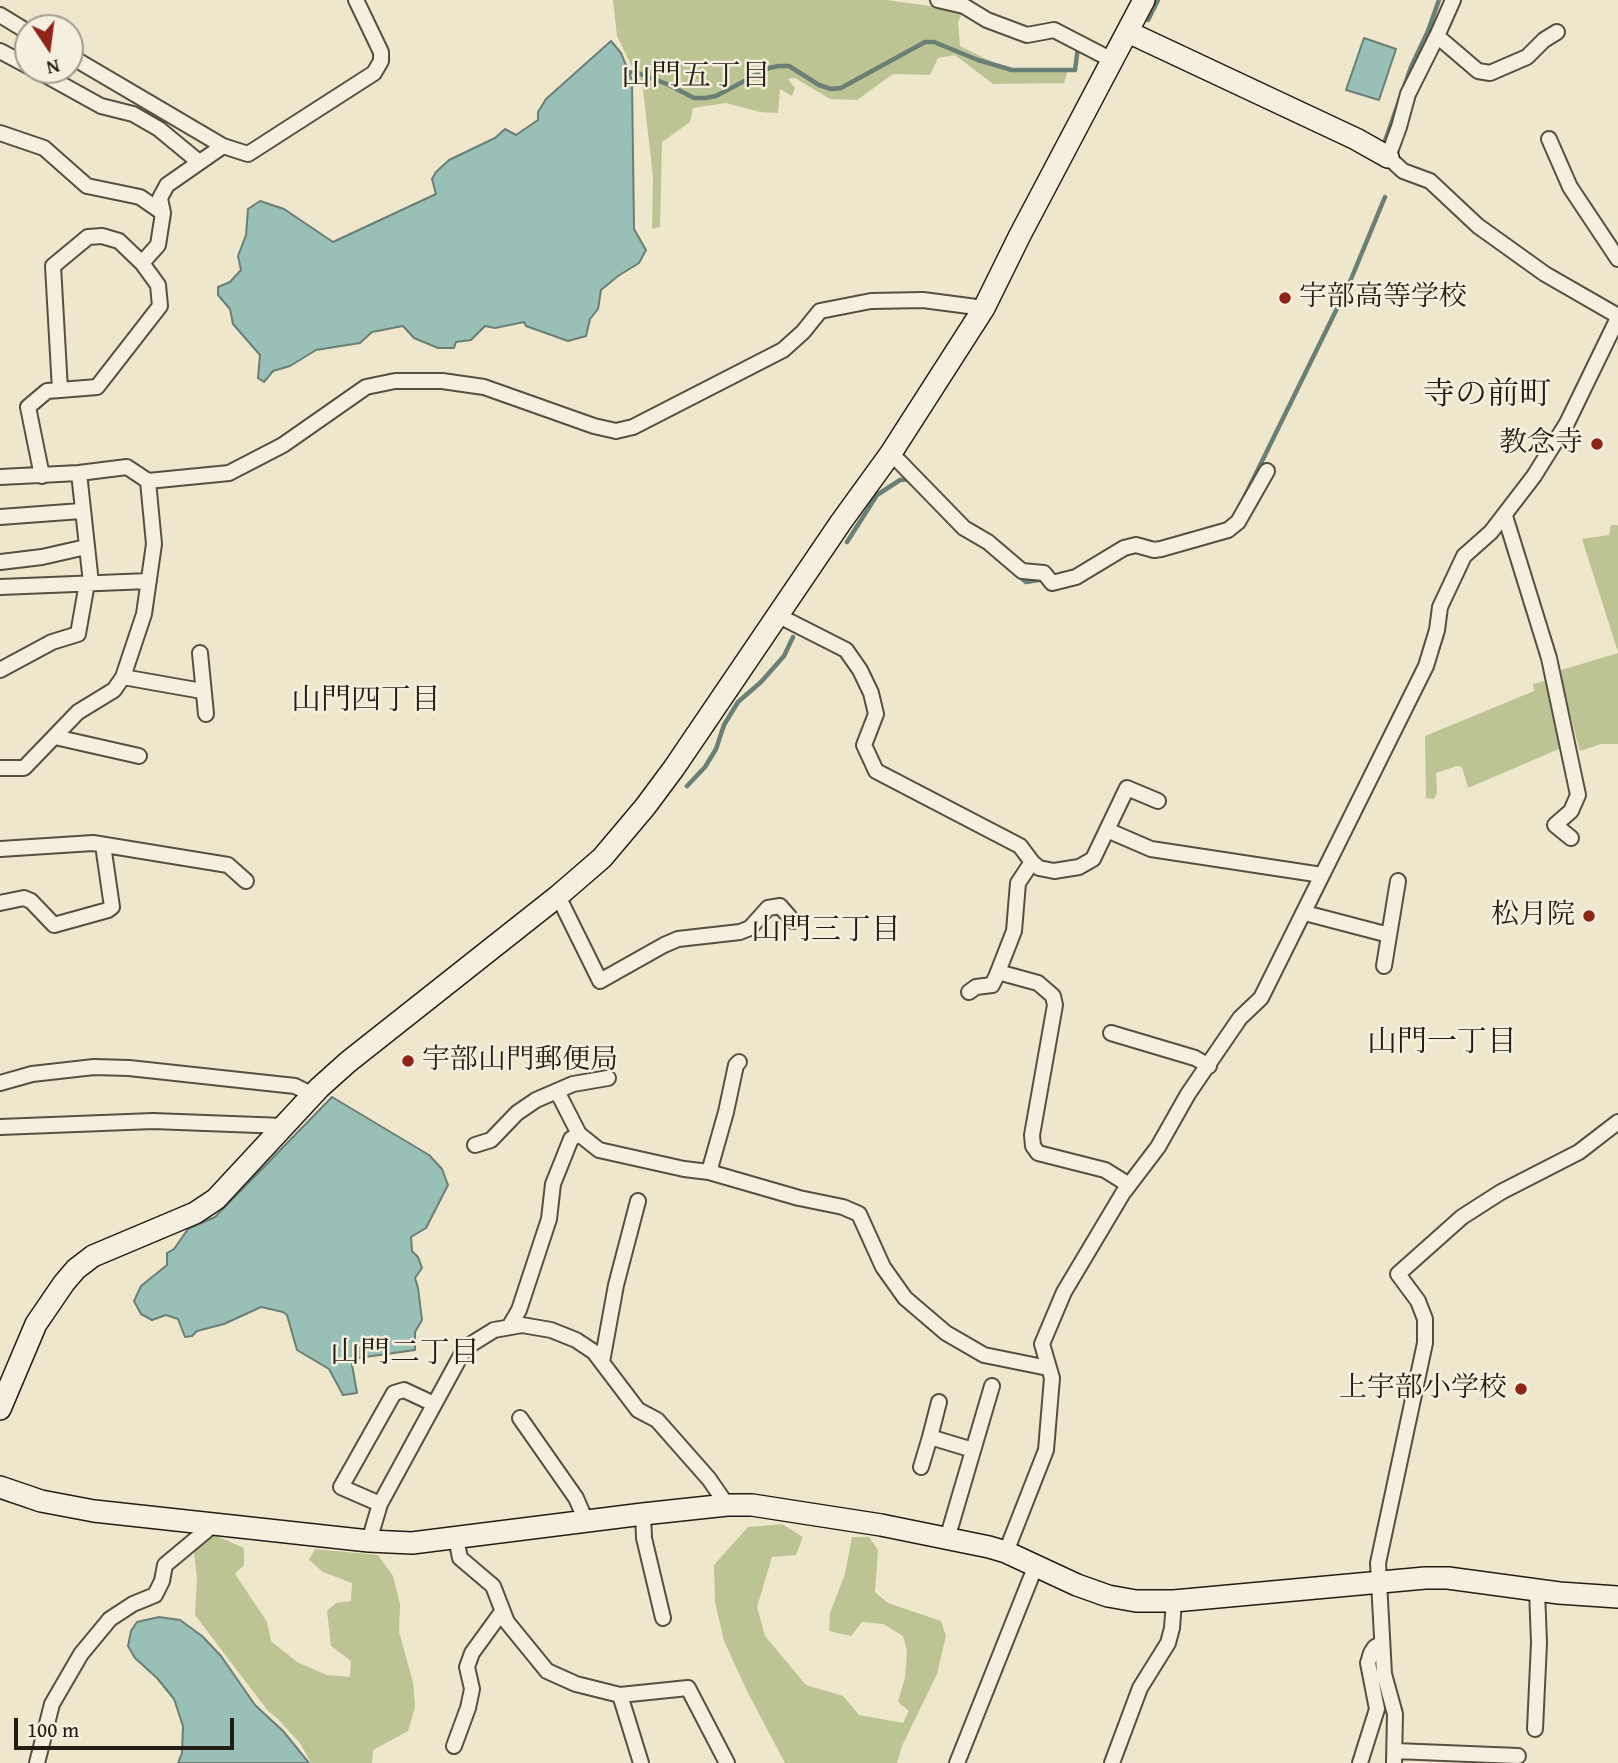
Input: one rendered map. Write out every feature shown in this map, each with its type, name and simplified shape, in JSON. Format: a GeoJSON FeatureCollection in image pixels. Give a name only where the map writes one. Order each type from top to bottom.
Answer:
{"type":"FeatureCollection","features":[{"type":"Feature","properties":{"kind":"street"},"geometry":{"type":"LineString","coordinates":[[84,64],[223,146],[248,154],[374,73],[381,61],[381,52],[356,0]]}},
{"type":"Feature","properties":{"kind":"street"},"geometry":{"type":"LineString","coordinates":[[938,0],[964,6],[987,20],[1027,35],[1054,30],[1082,47],[1112,60]]}},
{"type":"Feature","properties":{"kind":"street"},"geometry":{"type":"LineString","coordinates":[[0,1409],[36,1324],[49,1302],[76,1269],[93,1256],[195,1213],[216,1199],[313,1095],[348,1062],[558,896],[602,858],[645,807],[891,453],[984,308],[1144,0]]}},
{"type":"Feature","properties":{"kind":"street"},"geometry":{"type":"LineString","coordinates":[[1388,157],[1408,94],[1453,0]]}},
{"type":"Feature","properties":{"kind":"street"},"geometry":{"type":"LineString","coordinates":[[1006,1552],[1046,1450],[1052,1378],[1042,1344],[1064,1292],[1129,1185],[1158,1147],[1188,1094],[1240,1018],[1261,998],[1426,666],[1435,638],[1440,607],[1464,556],[1504,516],[1534,476],[1567,423],[1618,317],[1545,274],[1478,226],[1430,181],[1403,171],[1388,157],[1356,139],[1128,32]]}},
{"type":"Feature","properties":{"kind":"street"},"geometry":{"type":"LineString","coordinates":[[1437,36],[1478,71],[1490,73],[1527,57],[1544,40],[1557,32]]}},
{"type":"Feature","properties":{"kind":"street"},"geometry":{"type":"LineString","coordinates":[[61,84],[101,106],[133,114],[159,129],[199,162]]}},
{"type":"Feature","properties":{"kind":"street"},"geometry":{"type":"LineString","coordinates":[[0,133],[44,148],[87,186],[140,197],[163,213]]}},
{"type":"Feature","properties":{"kind":"street"},"geometry":{"type":"LineString","coordinates":[[1549,139],[1570,187],[1618,259]]}},
{"type":"Feature","properties":{"kind":"street"},"geometry":{"type":"LineString","coordinates":[[142,263],[158,246],[163,213],[160,198],[167,185],[223,146]]}},
{"type":"Feature","properties":{"kind":"street"},"geometry":{"type":"LineString","coordinates":[[42,476],[29,407],[47,391],[60,390],[97,387],[160,306],[158,285],[142,263],[119,242],[102,236],[88,237],[53,266],[60,390]]}},
{"type":"Feature","properties":{"kind":"street"},"geometry":{"type":"LineString","coordinates":[[0,477],[42,476],[127,467],[148,481],[229,473],[283,445],[366,387],[394,381],[442,381],[484,387],[594,426],[616,431],[633,427],[783,350],[803,332],[820,311],[870,301],[923,300],[984,308]]}},
{"type":"Feature","properties":{"kind":"street"},"geometry":{"type":"LineString","coordinates":[[891,453],[969,532],[988,542],[1022,571],[1044,573],[1050,580],[1076,577],[1124,548],[1136,545],[1161,549],[1228,530],[1238,522],[1267,471]]}},
{"type":"Feature","properties":{"kind":"street"},"geometry":{"type":"LineString","coordinates":[[0,670],[52,642],[78,634],[89,583],[79,473]]}},
{"type":"Feature","properties":{"kind":"street"},"geometry":{"type":"LineString","coordinates":[[0,768],[24,768],[78,712],[114,690],[123,677],[144,614],[154,544],[148,481]]}},
{"type":"Feature","properties":{"kind":"street"},"geometry":{"type":"LineString","coordinates":[[0,517],[81,511]]}},
{"type":"Feature","properties":{"kind":"street"},"geometry":{"type":"LineString","coordinates":[[1504,516],[1549,658],[1578,795],[1571,811],[1555,825],[1571,838]]}},
{"type":"Feature","properties":{"kind":"street"},"geometry":{"type":"LineString","coordinates":[[0,562],[42,557],[86,547]]}},
{"type":"Feature","properties":{"kind":"street"},"geometry":{"type":"LineString","coordinates":[[0,587],[149,581]]}},
{"type":"Feature","properties":{"kind":"street"},"geometry":{"type":"LineString","coordinates":[[777,615],[846,650],[860,670],[871,693],[876,714],[864,745],[876,771],[1020,846],[1039,867],[1054,871],[1079,867],[1093,859],[1127,788],[1158,801]]}},
{"type":"Feature","properties":{"kind":"street"},"geometry":{"type":"LineString","coordinates":[[200,653],[206,714]]}},
{"type":"Feature","properties":{"kind":"street"},"geometry":{"type":"LineString","coordinates":[[123,677],[202,691]]}},
{"type":"Feature","properties":{"kind":"street"},"geometry":{"type":"LineString","coordinates":[[55,737],[138,756]]}},
{"type":"Feature","properties":{"kind":"street"},"geometry":{"type":"LineString","coordinates":[[1107,830],[1151,849],[1322,875]]}},
{"type":"Feature","properties":{"kind":"street"},"geometry":{"type":"LineString","coordinates":[[0,903],[24,898],[31,901],[54,925],[108,910],[112,907],[103,845]]}},
{"type":"Feature","properties":{"kind":"street"},"geometry":{"type":"LineString","coordinates":[[0,849],[103,845],[228,865],[246,881]]}},
{"type":"Feature","properties":{"kind":"street"},"geometry":{"type":"LineString","coordinates":[[969,992],[976,987],[992,985],[999,972],[1014,931],[1018,883],[1032,862]]}},
{"type":"Feature","properties":{"kind":"street"},"geometry":{"type":"LineString","coordinates":[[1384,966],[1398,881]]}},
{"type":"Feature","properties":{"kind":"street"},"geometry":{"type":"LineString","coordinates":[[558,896],[600,981],[678,939],[740,932],[750,928],[768,908],[780,906],[793,921]]}},
{"type":"Feature","properties":{"kind":"street"},"geometry":{"type":"LineString","coordinates":[[1305,913],[1389,935]]}},
{"type":"Feature","properties":{"kind":"street"},"geometry":{"type":"LineString","coordinates":[[999,972],[1038,983],[1053,996],[1055,1005],[1032,1135],[1033,1146],[1038,1153],[1105,1170],[1129,1185]]}},
{"type":"Feature","properties":{"kind":"street"},"geometry":{"type":"LineString","coordinates":[[1111,1033],[1195,1058],[1209,1066]]}},
{"type":"Feature","properties":{"kind":"street"},"geometry":{"type":"LineString","coordinates":[[709,1172],[736,1065],[739,1062]]}},
{"type":"Feature","properties":{"kind":"street"},"geometry":{"type":"LineString","coordinates":[[0,1083],[32,1074],[94,1067],[129,1068],[295,1086],[313,1095]]}},
{"type":"Feature","properties":{"kind":"street"},"geometry":{"type":"LineString","coordinates":[[475,1145],[491,1140],[527,1105],[573,1084],[608,1078]]}},
{"type":"Feature","properties":{"kind":"street"},"geometry":{"type":"LineString","coordinates":[[557,1091],[579,1133],[599,1150],[709,1172],[799,1198],[843,1207],[859,1214],[883,1267],[905,1298],[946,1333],[984,1355],[1048,1368]]}},
{"type":"Feature","properties":{"kind":"street"},"geometry":{"type":"LineString","coordinates":[[0,1127],[153,1121],[284,1126]]}},
{"type":"Feature","properties":{"kind":"street"},"geometry":{"type":"LineString","coordinates":[[1518,1756],[1394,1757],[1395,1714],[1384,1674],[1377,1563],[1425,1343],[1425,1319],[1418,1301],[1398,1274],[1462,1217],[1501,1192],[1579,1152],[1618,1122]]}},
{"type":"Feature","properties":{"kind":"street"},"geometry":{"type":"LineString","coordinates":[[509,1326],[519,1310],[549,1219],[553,1184],[571,1139],[579,1133]]}},
{"type":"Feature","properties":{"kind":"street"},"geometry":{"type":"LineString","coordinates":[[602,1362],[616,1285],[638,1201]]}},
{"type":"Feature","properties":{"kind":"street"},"geometry":{"type":"LineString","coordinates":[[369,1541],[380,1504],[465,1348],[494,1330],[509,1326],[522,1325],[563,1335],[594,1352],[638,1410],[657,1420],[709,1479],[727,1505]]}},
{"type":"Feature","properties":{"kind":"street"},"geometry":{"type":"LineString","coordinates":[[947,1539],[992,1386]]}},
{"type":"Feature","properties":{"kind":"street"},"geometry":{"type":"LineString","coordinates":[[380,1504],[341,1487],[394,1393],[404,1390],[434,1404]]}},
{"type":"Feature","properties":{"kind":"street"},"geometry":{"type":"LineString","coordinates":[[921,1467],[939,1402]]}},
{"type":"Feature","properties":{"kind":"street"},"geometry":{"type":"LineString","coordinates":[[520,1418],[576,1498],[586,1521]]}},
{"type":"Feature","properties":{"kind":"street"},"geometry":{"type":"LineString","coordinates":[[930,1437],[973,1450]]}},
{"type":"Feature","properties":{"kind":"street"},"geometry":{"type":"LineString","coordinates":[[0,1487],[41,1501],[94,1511],[369,1541],[411,1543],[727,1505],[783,1509],[1006,1552],[1077,1585],[1108,1596],[1136,1601],[1174,1601],[1448,1578],[1536,1590],[1618,1597]]}},
{"type":"Feature","properties":{"kind":"street"},"geometry":{"type":"LineString","coordinates":[[643,1514],[644,1538],[663,1618]]}},
{"type":"Feature","properties":{"kind":"street"},"geometry":{"type":"LineString","coordinates":[[37,1763],[52,1704],[81,1654],[110,1619],[133,1604],[155,1595],[162,1581],[165,1565],[207,1530],[210,1524]]}},
{"type":"Feature","properties":{"kind":"street"},"geometry":{"type":"LineString","coordinates":[[456,1538],[460,1558],[493,1586],[501,1612],[547,1671],[576,1684],[620,1695],[688,1688],[727,1763]]}},
{"type":"Feature","properties":{"kind":"street"},"geometry":{"type":"LineString","coordinates":[[957,1763],[1036,1565]]}},
{"type":"Feature","properties":{"kind":"street"},"geometry":{"type":"LineString","coordinates":[[1535,1729],[1539,1655],[1536,1590]]}},
{"type":"Feature","properties":{"kind":"street"},"geometry":{"type":"LineString","coordinates":[[1112,1763],[1140,1688],[1168,1643],[1174,1601]]}},
{"type":"Feature","properties":{"kind":"street"},"geometry":{"type":"LineString","coordinates":[[454,1746],[472,1689],[467,1667],[472,1653],[501,1612]]}},
{"type":"Feature","properties":{"kind":"street"},"geometry":{"type":"LineString","coordinates":[[1360,1763],[1377,1709],[1368,1663],[1371,1653],[1381,1644]]}},
{"type":"Feature","properties":{"kind":"street"},"geometry":{"type":"LineString","coordinates":[[620,1695],[640,1763]]}},
{"type":"Feature","properties":{"kind":"green space"},"geometry":{"type":"Polygon","coordinates":[[[613,0],[887,0],[937,7],[962,14],[958,22],[960,46],[1008,70],[1068,70],[1064,83],[993,84],[955,55],[938,58],[930,75],[893,74],[857,100],[830,99],[795,78],[788,79],[795,88],[792,96],[780,89],[778,113],[760,112],[726,103],[693,108],[690,122],[662,142],[660,227],[652,229],[653,177],[643,89],[617,36],[613,0]]]}},
{"type":"Feature","properties":{"kind":"green space"},"geometry":{"type":"Polygon","coordinates":[[[1611,525],[1618,525],[1618,652],[1582,539],[1609,535],[1611,525]]]}},
{"type":"Feature","properties":{"kind":"green space"},"geometry":{"type":"Polygon","coordinates":[[[1618,653],[1618,744],[1601,744],[1580,751],[1558,671],[1618,653]]]}},
{"type":"Feature","properties":{"kind":"green space"},"geometry":{"type":"Polygon","coordinates":[[[1548,680],[1559,749],[1468,788],[1462,767],[1436,773],[1437,793],[1434,799],[1426,798],[1425,736],[1534,691],[1533,684],[1548,680]]]}},
{"type":"Feature","properties":{"kind":"green space"},"geometry":{"type":"Polygon","coordinates":[[[782,1524],[803,1537],[796,1555],[772,1557],[757,1607],[765,1636],[806,1685],[843,1696],[859,1715],[903,1723],[909,1711],[898,1702],[905,1677],[907,1651],[903,1636],[883,1624],[862,1622],[851,1636],[829,1631],[830,1613],[845,1574],[852,1537],[869,1537],[878,1550],[875,1592],[888,1603],[941,1621],[946,1636],[937,1674],[902,1746],[897,1763],[785,1763],[748,1693],[724,1641],[715,1602],[714,1565],[748,1527],[782,1524]]]}},
{"type":"Feature","properties":{"kind":"green space"},"geometry":{"type":"Polygon","coordinates":[[[214,1535],[244,1548],[244,1565],[235,1574],[267,1622],[271,1641],[297,1662],[327,1675],[350,1677],[351,1661],[331,1646],[327,1611],[336,1603],[351,1601],[352,1583],[323,1572],[309,1560],[315,1549],[378,1555],[393,1576],[400,1604],[399,1632],[413,1682],[415,1707],[408,1731],[373,1750],[372,1763],[311,1763],[300,1743],[268,1711],[195,1615],[197,1579],[194,1552],[214,1535]]]}},
{"type":"Feature","properties":{"kind":"water"},"geometry":{"type":"Polygon","coordinates":[[[1364,38],[1396,49],[1379,100],[1346,90],[1364,38]]]}},
{"type":"Feature","properties":{"kind":"water"},"geometry":{"type":"Polygon","coordinates":[[[611,41],[621,53],[632,80],[634,229],[646,250],[639,263],[601,290],[598,309],[590,319],[586,336],[568,341],[526,326],[524,322],[495,328],[485,326],[471,340],[456,342],[454,348],[438,348],[414,338],[403,326],[372,332],[360,343],[316,350],[290,366],[273,371],[264,382],[258,378],[260,355],[233,324],[230,309],[218,295],[218,287],[230,282],[241,270],[238,256],[246,235],[248,209],[260,201],[284,209],[333,242],[436,194],[432,179],[449,160],[495,138],[505,129],[516,135],[538,120],[538,112],[546,99],[611,41]]]}},
{"type":"Feature","properties":{"kind":"water"},"geometry":{"type":"Polygon","coordinates":[[[332,1097],[429,1155],[442,1169],[448,1185],[426,1228],[411,1237],[412,1251],[418,1257],[422,1268],[415,1278],[422,1320],[415,1332],[415,1350],[351,1359],[357,1393],[343,1395],[329,1369],[297,1350],[287,1315],[283,1312],[261,1307],[224,1324],[185,1337],[178,1319],[166,1315],[152,1320],[141,1314],[134,1301],[141,1286],[167,1265],[167,1253],[174,1249],[188,1229],[215,1217],[332,1097]]]}},
{"type":"Feature","properties":{"kind":"water"},"geometry":{"type":"Polygon","coordinates":[[[159,1617],[180,1620],[202,1636],[221,1656],[255,1705],[283,1731],[309,1763],[178,1763],[182,1753],[183,1726],[174,1699],[157,1678],[135,1658],[128,1646],[131,1631],[137,1622],[159,1617]]]}},
{"type":"Feature","properties":{"kind":"waterway"},"geometry":{"type":"LineString","coordinates":[[1148,20],[1158,0]]}},
{"type":"Feature","properties":{"kind":"waterway"},"geometry":{"type":"LineString","coordinates":[[1385,141],[1411,67],[1439,0]]}},
{"type":"Feature","properties":{"kind":"waterway"},"geometry":{"type":"LineString","coordinates":[[625,73],[635,72],[694,98],[705,98],[716,96],[769,68],[779,66],[789,66],[819,85],[831,89],[841,88],[925,42],[934,42],[1012,70],[1075,70],[1078,47]]}},
{"type":"Feature","properties":{"kind":"waterway"},"geometry":{"type":"LineString","coordinates":[[1240,506],[1349,284],[1385,197]]}},
{"type":"Feature","properties":{"kind":"waterway"},"geometry":{"type":"LineString","coordinates":[[847,542],[877,495],[900,480],[911,479]]}},
{"type":"Feature","properties":{"kind":"waterway"},"geometry":{"type":"LineString","coordinates":[[1015,573],[1026,582],[1045,579]]}},
{"type":"Feature","properties":{"kind":"waterway"},"geometry":{"type":"LineString","coordinates":[[687,786],[705,767],[716,749],[724,725],[738,702],[761,682],[784,656],[793,637]]}},
{"type":"Feature","properties":{"kind":"place","name":"宇部高等学校"},"geometry":{"type":"Point","coordinates":[1285,298]}},
{"type":"Feature","properties":{"kind":"place","name":"教念寺"},"geometry":{"type":"Point","coordinates":[1597,444]}},
{"type":"Feature","properties":{"kind":"place","name":"松月院"},"geometry":{"type":"Point","coordinates":[1589,916]}},
{"type":"Feature","properties":{"kind":"place","name":"宇部山門郵便局"},"geometry":{"type":"Point","coordinates":[408,1061]}},
{"type":"Feature","properties":{"kind":"place","name":"上宇部小学校"},"geometry":{"type":"Point","coordinates":[1521,1389]}},
{"type":"Feature","properties":{"kind":"district","name":"山門五丁目"},"geometry":{"type":"Point","coordinates":[696,77]}},
{"type":"Feature","properties":{"kind":"district","name":"寺の前町"},"geometry":{"type":"Point","coordinates":[1487,396]}},
{"type":"Feature","properties":{"kind":"district","name":"山門四丁目"},"geometry":{"type":"Point","coordinates":[366,701]}},
{"type":"Feature","properties":{"kind":"district","name":"山門三丁目"},"geometry":{"type":"Point","coordinates":[826,931]}},
{"type":"Feature","properties":{"kind":"district","name":"山門一丁目"},"geometry":{"type":"Point","coordinates":[1442,1043]}},
{"type":"Feature","properties":{"kind":"district","name":"山門二丁目"},"geometry":{"type":"Point","coordinates":[405,1354]}}]}
